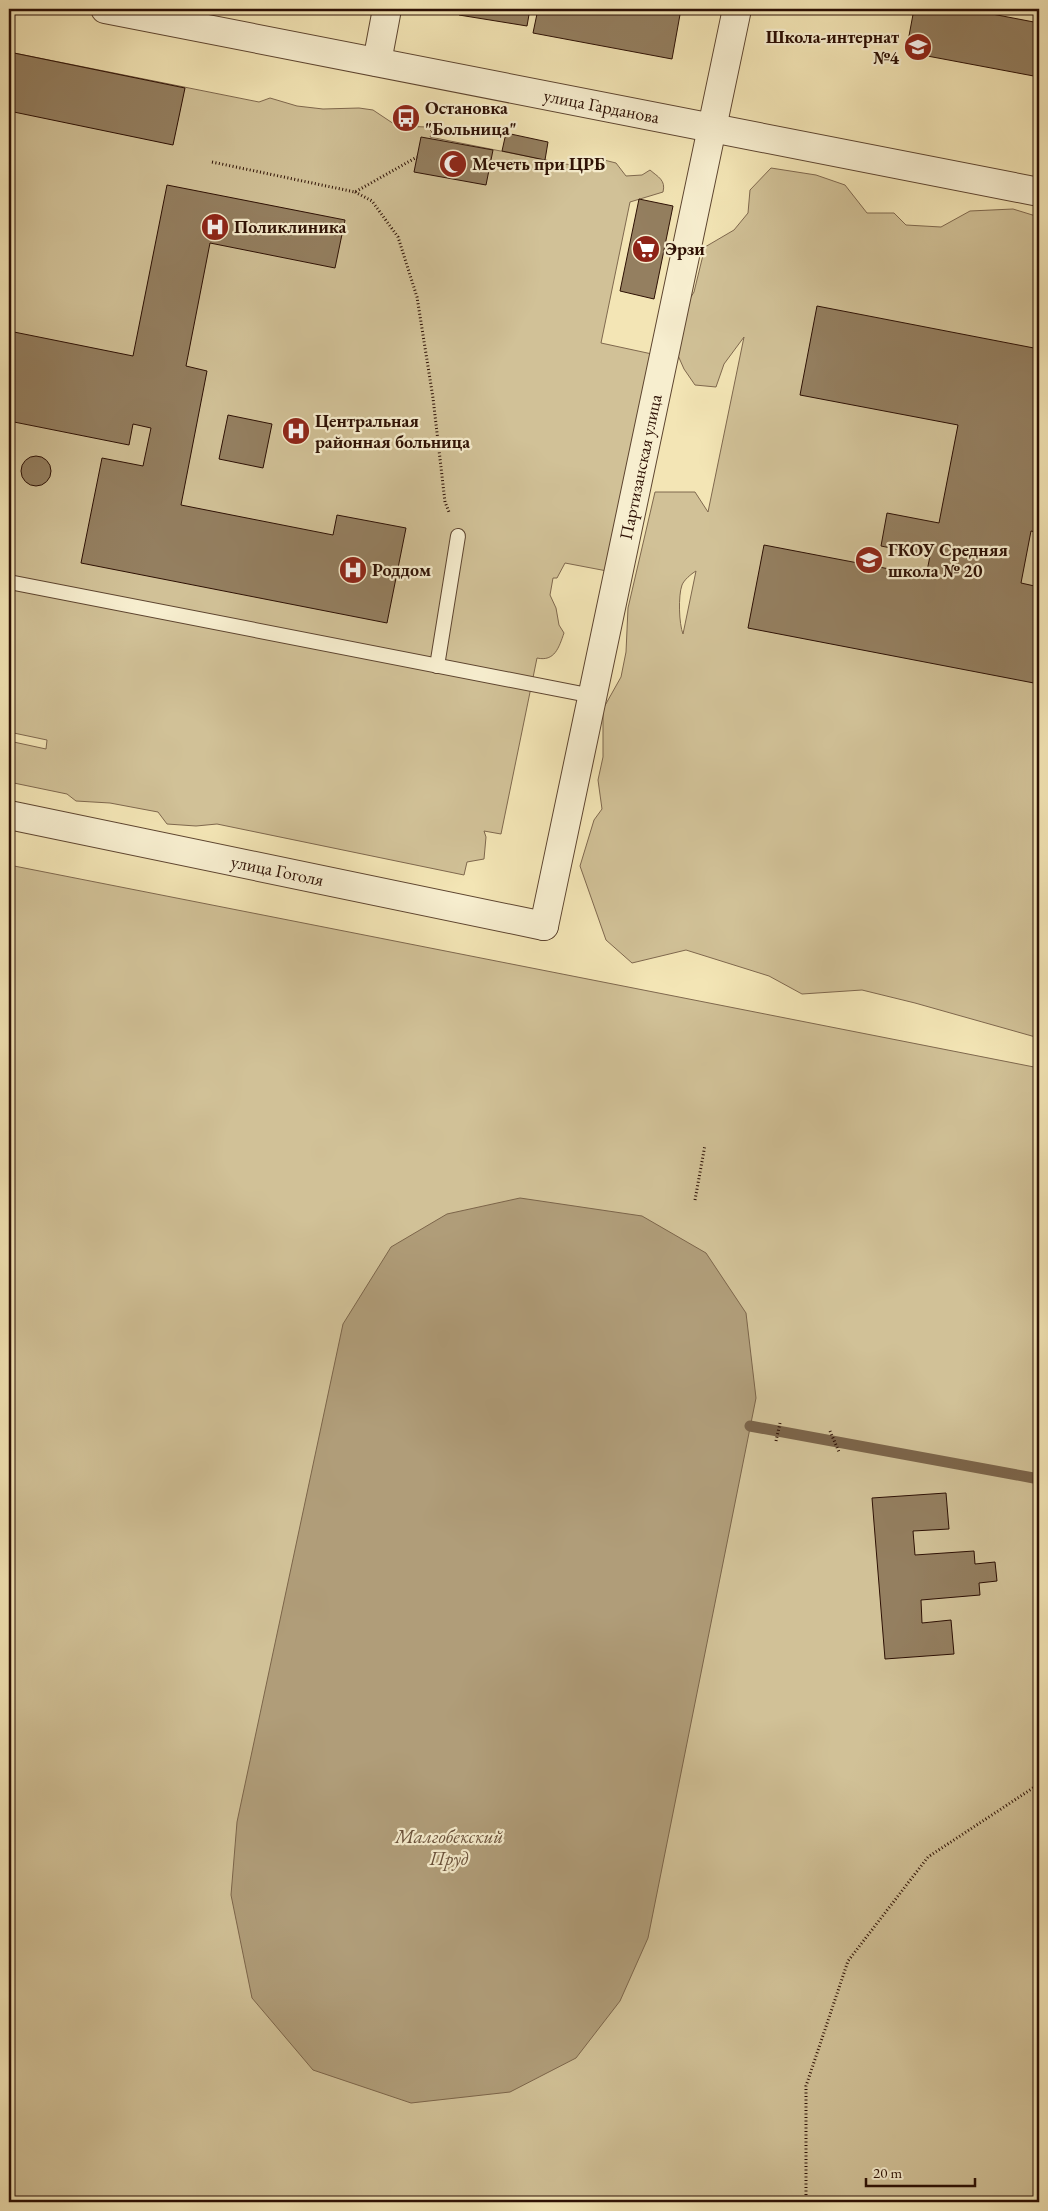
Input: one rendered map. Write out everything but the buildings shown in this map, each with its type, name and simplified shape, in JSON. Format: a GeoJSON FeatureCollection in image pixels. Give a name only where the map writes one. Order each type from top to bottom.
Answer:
{"type":"FeatureCollection","features":[{"type":"Feature","properties":{"kind":"street","name":"улица Гарданова"},"geometry":{"type":"LineString","coordinates":[[105,9],[1039,192]]}},
{"type":"Feature","properties":{"kind":"street"},"geometry":{"type":"LineString","coordinates":[[377,62],[387,9]]}},
{"type":"Feature","properties":{"kind":"street","name":"Партизанская улица"},"geometry":{"type":"LineString","coordinates":[[544,926],[737,9]]}},
{"type":"Feature","properties":{"kind":"street","name":"улица Гоголя"},"geometry":{"type":"LineString","coordinates":[[9,816],[544,926]]}},
{"type":"Feature","properties":{"kind":"lane"},"geometry":{"type":"LineString","coordinates":[[437,666],[458,536]]}},
{"type":"Feature","properties":{"kind":"lane"},"geometry":{"type":"LineString","coordinates":[[9,582],[593,696]]}},
{"type":"Feature","properties":{"kind":"path"},"geometry":{"type":"LineString","coordinates":[[355,192],[417,157]]}},
{"type":"Feature","properties":{"kind":"path"},"geometry":{"type":"LineString","coordinates":[[212,162],[355,192],[372,201],[398,237],[418,298],[433,398],[445,502],[458,536]]}},
{"type":"Feature","properties":{"kind":"path"},"geometry":{"type":"LineString","coordinates":[[695,1200],[705,1145]]}},
{"type":"Feature","properties":{"kind":"path"},"geometry":{"type":"LineString","coordinates":[[776,1441],[780,1423]]}},
{"type":"Feature","properties":{"kind":"path"},"geometry":{"type":"LineString","coordinates":[[830,1431],[839,1452]]}},
{"type":"Feature","properties":{"kind":"path"},"geometry":{"type":"LineString","coordinates":[[806,2202],[806,2086],[848,1961],[928,1857],[1039,1784]]}},
{"type":"Feature","properties":{"kind":"shaded area","name":"Центральная районная больница"},"geometry":{"type":"Polygon","coordinates":[[[9,52],[259,102],[270,98],[297,106],[323,109],[359,108],[373,110],[397,126],[427,127],[432,132],[430,137],[576,166],[580,159],[600,159],[616,163],[626,176],[642,175],[650,170],[662,182],[663,192],[630,202],[601,343],[652,354],[607,571],[565,563],[557,578],[553,578],[550,595],[556,608],[559,625],[564,633],[558,648],[552,656],[543,659],[537,658],[501,834],[484,831],[486,837],[484,859],[467,862],[464,875],[217,824],[196,826],[167,824],[158,812],[110,803],[76,801],[67,794],[9,782],[9,741],[46,749],[47,740],[9,732],[9,52]]]}},
{"type":"Feature","properties":{"kind":"shaded area","name":"ГКОУ Средняя школа № 20"},"geometry":{"type":"Polygon","coordinates":[[[771,168],[816,175],[845,185],[867,213],[894,213],[906,225],[941,227],[970,211],[1013,209],[1039,217],[1039,1038],[862,990],[802,994],[769,976],[686,950],[632,963],[606,940],[580,866],[594,820],[602,809],[598,780],[603,757],[603,709],[621,677],[626,652],[628,608],[655,492],[695,492],[708,512],[744,337],[724,364],[716,387],[695,385],[684,369],[672,342],[678,318],[694,292],[705,247],[734,230],[748,213],[750,190],[771,168]],[[696,571],[682,585],[680,610],[683,634],[696,571]]]}},
{"type":"Feature","properties":{"kind":"shaded area"},"geometry":{"type":"Polygon","coordinates":[[[9,865],[1039,1068],[1039,2202],[9,2202],[9,865]]]}},
{"type":"Feature","properties":{"kind":"water","name":"Малгобекский Пруд"},"geometry":{"type":"Polygon","coordinates":[[[520,1198],[642,1216],[706,1253],[746,1313],[756,1398],[648,1938],[620,2001],[576,2058],[510,2092],[411,2103],[313,2070],[252,1998],[231,1895],[237,1822],[343,1324],[391,1247],[447,1214],[520,1198]]]}},
{"type":"Feature","properties":{"kind":"waterway"},"geometry":{"type":"LineString","coordinates":[[750,1426],[1039,1479]]}},
{"type":"Feature","properties":{"kind":"place","name":"Школа-интернат №4"},"geometry":{"type":"Point","coordinates":[918,47]}},
{"type":"Feature","properties":{"kind":"place","name":"Остановка \"Больница\""},"geometry":{"type":"Point","coordinates":[406,118]}},
{"type":"Feature","properties":{"kind":"place","name":"Мечеть при ЦРБ"},"geometry":{"type":"Point","coordinates":[453,164]}},
{"type":"Feature","properties":{"kind":"place","name":"Поликлиника"},"geometry":{"type":"Point","coordinates":[215,227]}},
{"type":"Feature","properties":{"kind":"place","name":"Эрзи"},"geometry":{"type":"Point","coordinates":[646,249]}},
{"type":"Feature","properties":{"kind":"place","name":"Центральная районная больница"},"geometry":{"type":"Point","coordinates":[296,431]}},
{"type":"Feature","properties":{"kind":"place","name":"ГКОУ Средняя школа № 20"},"geometry":{"type":"Point","coordinates":[869,560]}},
{"type":"Feature","properties":{"kind":"place","name":"Роддом"},"geometry":{"type":"Point","coordinates":[353,570]}}]}
